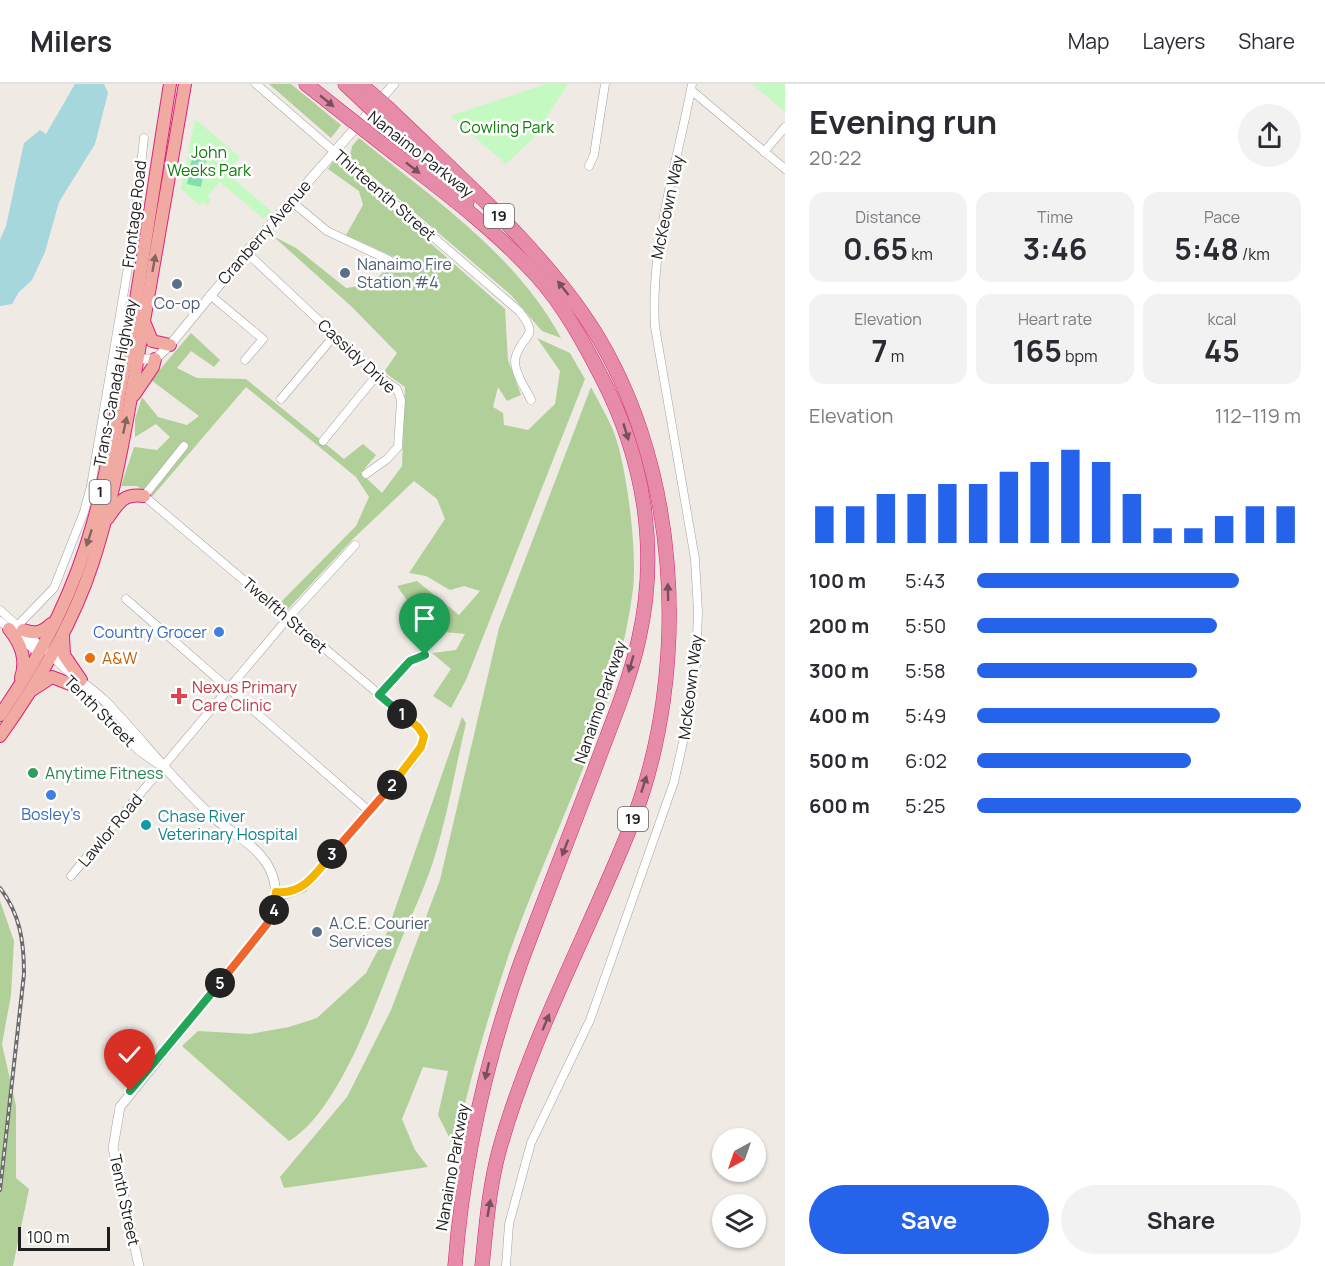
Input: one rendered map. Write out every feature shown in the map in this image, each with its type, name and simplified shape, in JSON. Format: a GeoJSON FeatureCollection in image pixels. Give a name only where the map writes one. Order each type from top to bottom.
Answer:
{"type":"FeatureCollection","features":[{"type":"Feature","properties":{"kind":"highway","name":"Trans-Canada Highway"},"geometry":{"type":"LineString","coordinates":[[0,736],[91,567],[105,524],[131,398],[132,359],[170,84]]}},
{"type":"Feature","properties":{"kind":"highway","name":"Trans-Canada Highway"},"geometry":{"type":"LineString","coordinates":[[60,625],[93,523],[132,359],[144,321],[185,84]]}},
{"type":"Feature","properties":{"kind":"highway","name":"Nanaimo Parkway"},"geometry":{"type":"LineString","coordinates":[[306,84],[478,219],[538,278],[568,317],[602,378],[624,424],[638,472],[647,522],[646,594],[639,639],[621,701],[525,951],[492,1048],[470,1147],[458,1220],[455,1266]]}},
{"type":"Feature","properties":{"kind":"highway"},"geometry":{"type":"LineString","coordinates":[[345,84],[365,90],[538,278]]}},
{"type":"Feature","properties":{"kind":"highway","name":"Nanaimo Parkway"},"geometry":{"type":"LineString","coordinates":[[384,113],[533,250],[596,336],[625,392],[644,444],[661,518],[668,576],[669,621],[664,700],[650,765],[631,825],[526,1068],[498,1153],[482,1266]]}},
{"type":"Feature","properties":{"kind":"highway"},"geometry":{"type":"LineString","coordinates":[[144,321],[152,341],[170,345]]}},
{"type":"Feature","properties":{"kind":"highway"},"geometry":{"type":"LineString","coordinates":[[131,398],[153,367],[155,359]]}},
{"type":"Feature","properties":{"kind":"highway"},"geometry":{"type":"LineString","coordinates":[[105,524],[121,499],[131,494],[144,496]]}},
{"type":"Feature","properties":{"kind":"highway"},"geometry":{"type":"LineString","coordinates":[[12,626],[32,633],[60,625],[64,656],[78,683]]}},
{"type":"Feature","properties":{"kind":"highway"},"geometry":{"type":"LineString","coordinates":[[12,626],[23,654],[24,690],[52,677],[78,683]]}},
{"type":"Feature","properties":{"kind":"highway","name":"Trans-Canada Highway"},"geometry":{"type":"LineString","coordinates":[[0,715],[24,690]]}},
{"type":"Feature","properties":{"kind":"street","name":"Thirteenth Street"},"geometry":{"type":"LineString","coordinates":[[256,84],[525,317],[530,324],[530,335],[516,356],[515,365],[531,400]]}},
{"type":"Feature","properties":{"kind":"street","name":"Cranberry Avenue"},"geometry":{"type":"LineString","coordinates":[[155,359],[170,345],[246,252],[393,84]]}},
{"type":"Feature","properties":{"kind":"street"},"geometry":{"type":"LineString","coordinates":[[589,166],[594,155],[604,84]]}},
{"type":"Feature","properties":{"kind":"street"},"geometry":{"type":"LineString","coordinates":[[692,87],[785,169]]}},
{"type":"Feature","properties":{"kind":"street","name":"McKeown Way"},"geometry":{"type":"LineString","coordinates":[[506,1266],[509,1224],[531,1143],[590,1020],[674,782],[687,724],[696,665],[698,612],[695,559],[655,327],[653,295],[654,263],[692,87]]}},
{"type":"Feature","properties":{"kind":"street"},"geometry":{"type":"LineString","coordinates":[[764,152],[785,127]]}},
{"type":"Feature","properties":{"kind":"street","name":"Frontage Road"},"geometry":{"type":"LineString","coordinates":[[12,626],[54,588],[84,512],[91,486],[133,238],[144,138]]}},
{"type":"Feature","properties":{"kind":"street"},"geometry":{"type":"LineString","coordinates":[[291,201],[327,231],[389,260]]}},
{"type":"Feature","properties":{"kind":"street","name":"Cassidy Drive"},"geometry":{"type":"LineString","coordinates":[[246,252],[334,336],[377,375],[397,389],[401,400],[398,447],[387,459],[366,474]]}},
{"type":"Feature","properties":{"kind":"street"},"geometry":{"type":"LineString","coordinates":[[210,295],[263,339],[245,360]]}},
{"type":"Feature","properties":{"kind":"street"},"geometry":{"type":"LineString","coordinates":[[281,399],[334,336]]}},
{"type":"Feature","properties":{"kind":"street"},"geometry":{"type":"LineString","coordinates":[[132,359],[155,359]]}},
{"type":"Feature","properties":{"kind":"street"},"geometry":{"type":"LineString","coordinates":[[323,441],[377,375]]}},
{"type":"Feature","properties":{"kind":"street"},"geometry":{"type":"LineString","coordinates":[[144,496],[184,446]]}},
{"type":"Feature","properties":{"kind":"street","name":"Twelfth Street"},"geometry":{"type":"LineString","coordinates":[[144,496],[418,727],[424,736],[421,747],[412,762],[369,811]]}},
{"type":"Feature","properties":{"kind":"street","name":"Lawlor Road"},"geometry":{"type":"LineString","coordinates":[[71,876],[288,618],[355,544]]}},
{"type":"Feature","properties":{"kind":"street"},"geometry":{"type":"LineString","coordinates":[[126,599],[369,811],[303,888],[287,894],[276,892]]}},
{"type":"Feature","properties":{"kind":"street"},"geometry":{"type":"LineString","coordinates":[[0,610],[12,626],[44,654]]}},
{"type":"Feature","properties":{"kind":"street"},"geometry":{"type":"LineString","coordinates":[[12,626],[44,654]]}},
{"type":"Feature","properties":{"kind":"street","name":"Tenth Street"},"geometry":{"type":"LineString","coordinates":[[44,654],[145,743],[164,768],[213,818],[258,852],[273,878],[276,892],[275,909],[267,924],[120,1107],[113,1148],[139,1266]]}},
{"type":"Feature","properties":{"kind":"street"},"geometry":{"type":"LineString","coordinates":[[379,695],[410,661],[425,655]]}},
{"type":"Feature","properties":{"kind":"green space"},"geometry":{"type":"Polygon","coordinates":[[[269,84],[291,84],[341,125],[331,138],[269,84]]]}},
{"type":"Feature","properties":{"kind":"green space","name":"Cowling Park"},"geometry":{"type":"Polygon","coordinates":[[[546,84],[568,84],[548,115],[544,128],[506,164],[450,116],[546,84]]]}},
{"type":"Feature","properties":{"kind":"green space"},"geometry":{"type":"Polygon","coordinates":[[[752,84],[785,84],[785,112],[752,84]]]}},
{"type":"Feature","properties":{"kind":"green space","name":"John Weeks Park"},"geometry":{"type":"Polygon","coordinates":[[[195,119],[240,157],[227,173],[271,211],[264,219],[220,182],[208,195],[211,199],[207,205],[203,202],[199,205],[181,189],[195,119]]]}},
{"type":"Feature","properties":{"kind":"green space"},"geometry":{"type":"Polygon","coordinates":[[[359,138],[443,205],[496,253],[521,280],[561,338],[542,331],[511,295],[350,157],[352,146],[359,138]]]}},
{"type":"Feature","properties":{"kind":"green space"},"geometry":{"type":"Polygon","coordinates":[[[193,153],[207,155],[201,187],[187,184],[193,153]]]}},
{"type":"Feature","properties":{"kind":"green space"},"geometry":{"type":"Polygon","coordinates":[[[335,159],[505,309],[508,360],[521,395],[507,401],[498,387],[493,407],[503,413],[504,425],[528,430],[555,404],[560,371],[537,338],[570,353],[585,379],[466,680],[451,708],[433,696],[451,669],[432,653],[456,650],[465,634],[433,631],[419,639],[404,623],[413,609],[397,586],[417,581],[459,615],[480,591],[464,586],[450,590],[426,576],[409,573],[445,519],[437,499],[414,481],[354,538],[287,610],[280,603],[356,526],[369,497],[356,477],[246,387],[151,498],[137,486],[121,486],[134,447],[157,450],[170,437],[156,424],[135,437],[135,419],[142,397],[158,417],[187,425],[199,416],[151,380],[191,333],[220,360],[214,367],[191,351],[177,368],[197,378],[246,379],[344,459],[363,444],[376,455],[361,473],[382,493],[402,466],[405,387],[384,372],[397,353],[352,307],[273,236],[296,248],[346,288],[372,284],[396,258],[346,235],[363,205],[359,191],[328,169],[335,159]]]}},
{"type":"Feature","properties":{"kind":"green space"},"geometry":{"type":"Polygon","coordinates":[[[591,387],[616,438],[628,496],[633,536],[634,573],[625,637],[613,684],[597,730],[508,957],[479,1052],[455,1149],[438,1115],[448,1071],[423,1067],[402,1119],[415,1150],[428,1167],[284,1188],[280,1177],[347,1097],[391,1010],[440,880],[499,628],[591,387]]]}},
{"type":"Feature","properties":{"kind":"green space"},"geometry":{"type":"Polygon","coordinates":[[[462,717],[466,723],[451,794],[425,885],[355,1052],[325,1105],[307,1126],[289,1141],[182,1046],[198,1031],[250,1034],[289,1027],[317,1018],[366,973],[386,935],[462,717]]]}},
{"type":"Feature","properties":{"kind":"green space"},"geometry":{"type":"Polygon","coordinates":[[[0,901],[14,941],[11,995],[2,1044],[16,1106],[16,1178],[29,1189],[13,1266],[0,1266],[0,901]]]}},
{"type":"Feature","properties":{"kind":"water"},"geometry":{"type":"Polygon","coordinates":[[[75,84],[104,84],[108,93],[95,144],[59,202],[45,252],[32,280],[19,292],[12,304],[0,306],[0,240],[6,226],[24,143],[40,130],[46,134],[75,84]]]}},
{"type":"Feature","properties":{"kind":"railway"},"geometry":{"type":"LineString","coordinates":[[0,888],[20,928],[24,974],[0,1190]]}},
{"type":"Feature","properties":{"kind":"place","name":"Nanaimo Fire Station #4"},"geometry":{"type":"Point","coordinates":[345,273]}},
{"type":"Feature","properties":{"kind":"place","name":"Co-op"},"geometry":{"type":"Point","coordinates":[177,284]}},
{"type":"Feature","properties":{"kind":"place","name":"Country Grocer"},"geometry":{"type":"Point","coordinates":[219,632]}},
{"type":"Feature","properties":{"kind":"place","name":"A&W"},"geometry":{"type":"Point","coordinates":[90,658]}},
{"type":"Feature","properties":{"kind":"place","name":"Nexus Primary Care Clinic"},"geometry":{"type":"Point","coordinates":[179,696]}},
{"type":"Feature","properties":{"kind":"place","name":"Anytime Fitness"},"geometry":{"type":"Point","coordinates":[33,773]}},
{"type":"Feature","properties":{"kind":"place","name":"Bosley's"},"geometry":{"type":"Point","coordinates":[51,795]}},
{"type":"Feature","properties":{"kind":"place","name":"Chase River Veterinary Hospital"},"geometry":{"type":"Point","coordinates":[146,825]}},
{"type":"Feature","properties":{"kind":"place","name":"A.C.E. Courier Services"},"geometry":{"type":"Point","coordinates":[317,932]}},
{"type":"Feature","properties":{"kind":"route"},"geometry":{"type":"LineString","coordinates":[[130,1091],[267,924],[275,909],[276,892],[287,894],[303,888],[412,762],[421,747],[424,736],[418,727],[379,695],[410,661],[425,655]]}}]}
